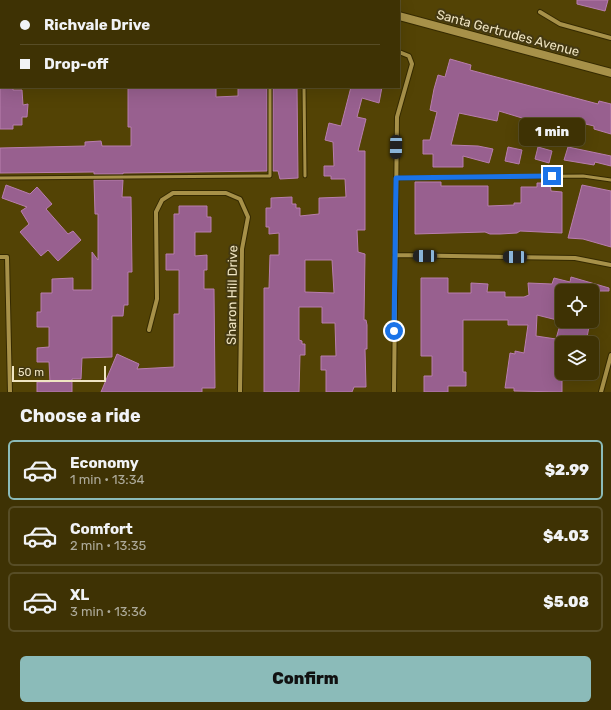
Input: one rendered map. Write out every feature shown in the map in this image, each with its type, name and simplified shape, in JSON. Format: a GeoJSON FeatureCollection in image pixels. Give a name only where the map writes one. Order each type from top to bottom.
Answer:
{"type":"FeatureCollection","features":[{"type":"Feature","properties":{"kind":"main road","name":"Santa Gertrudes Avenue"},"geometry":{"type":"LineString","coordinates":[[400,16],[611,73]]}},
{"type":"Feature","properties":{"kind":"street"},"geometry":{"type":"LineString","coordinates":[[540,12],[560,24],[611,38]]}},
{"type":"Feature","properties":{"kind":"street"},"geometry":{"type":"LineString","coordinates":[[394,392],[397,117],[412,64],[408,56],[400,52]]}},
{"type":"Feature","properties":{"kind":"street","name":"Sharon Hill Drive"},"geometry":{"type":"LineString","coordinates":[[149,330],[157,298],[156,212],[162,200],[174,193],[226,192],[240,199],[248,217],[242,249],[240,392]]}},
{"type":"Feature","properties":{"kind":"street"},"geometry":{"type":"LineString","coordinates":[[395,255],[575,258],[611,266]]}},
{"type":"Feature","properties":{"kind":"street"},"geometry":{"type":"LineString","coordinates":[[0,258],[6,257],[10,392]]}},
{"type":"Feature","properties":{"kind":"street"},"geometry":{"type":"LineString","coordinates":[[601,392],[611,355]]}},
{"type":"Feature","properties":{"kind":"lane"},"geometry":{"type":"LineString","coordinates":[[0,178],[270,176],[270,88]]}},
{"type":"Feature","properties":{"kind":"lane"},"geometry":{"type":"LineString","coordinates":[[304,88],[305,176]]}},
{"type":"Feature","properties":{"kind":"lane"},"geometry":{"type":"LineString","coordinates":[[396,178],[583,176],[611,180]]}},
{"type":"Feature","properties":{"kind":"building"},"geometry":{"type":"Polygon","coordinates":[[[577,0],[608,0],[605,11],[577,4],[577,0]]]}},
{"type":"Feature","properties":{"kind":"building"},"geometry":{"type":"Polygon","coordinates":[[[450,59],[471,65],[470,70],[598,104],[599,101],[611,104],[611,134],[594,129],[594,126],[573,121],[571,127],[556,124],[555,128],[499,111],[497,121],[459,113],[451,145],[478,146],[493,149],[489,163],[463,156],[463,167],[433,167],[433,154],[423,154],[423,140],[430,140],[437,112],[430,110],[434,89],[438,75],[445,77],[450,59]]]}},
{"type":"Feature","properties":{"kind":"building"},"geometry":{"type":"Polygon","coordinates":[[[0,88],[22,90],[23,105],[28,104],[27,117],[22,117],[22,125],[13,125],[13,129],[0,129],[0,88]]]}},
{"type":"Feature","properties":{"kind":"building"},"geometry":{"type":"Polygon","coordinates":[[[128,88],[216,88],[216,97],[238,96],[238,88],[267,88],[267,171],[123,174],[94,174],[94,172],[0,173],[0,148],[85,146],[85,142],[101,141],[102,146],[131,146],[131,127],[128,127],[128,88]]]}},
{"type":"Feature","properties":{"kind":"building"},"geometry":{"type":"Polygon","coordinates":[[[273,88],[297,88],[298,178],[280,179],[278,171],[273,171],[273,88]]]}},
{"type":"Feature","properties":{"kind":"building"},"geometry":{"type":"Polygon","coordinates":[[[351,88],[382,88],[379,103],[362,98],[357,117],[366,119],[358,151],[365,151],[365,230],[357,230],[358,252],[365,254],[364,320],[366,320],[367,325],[367,349],[365,349],[366,387],[354,387],[352,392],[326,392],[326,370],[321,370],[321,356],[336,356],[335,323],[322,323],[322,307],[299,307],[299,340],[302,341],[302,344],[305,344],[305,355],[300,355],[299,392],[264,392],[264,288],[269,288],[270,255],[279,255],[279,233],[269,234],[269,227],[266,227],[266,208],[271,208],[271,198],[292,197],[292,204],[296,204],[296,208],[300,208],[300,216],[319,214],[319,198],[346,197],[345,179],[331,179],[331,176],[324,176],[324,166],[334,166],[333,142],[325,140],[329,123],[341,126],[351,88]],[[305,260],[305,292],[334,293],[332,260],[305,260]]]}},
{"type":"Feature","properties":{"kind":"building"},"geometry":{"type":"Polygon","coordinates":[[[508,147],[522,150],[519,164],[505,161],[508,147]]]}},
{"type":"Feature","properties":{"kind":"building"},"geometry":{"type":"Polygon","coordinates":[[[538,147],[552,151],[549,163],[535,159],[538,147]]]}},
{"type":"Feature","properties":{"kind":"building"},"geometry":{"type":"Polygon","coordinates":[[[568,147],[611,156],[611,166],[595,162],[594,165],[564,160],[568,147]]]}},
{"type":"Feature","properties":{"kind":"building"},"geometry":{"type":"Polygon","coordinates":[[[94,180],[123,180],[122,197],[131,197],[132,272],[128,272],[128,305],[124,305],[123,316],[112,316],[112,357],[82,358],[81,379],[72,379],[72,392],[37,392],[37,382],[50,382],[49,362],[37,362],[37,348],[49,347],[49,327],[37,327],[37,312],[41,312],[41,293],[52,293],[52,279],[73,278],[73,290],[92,290],[92,252],[98,260],[98,214],[95,214],[94,180]]]}},
{"type":"Feature","properties":{"kind":"building"},"geometry":{"type":"Polygon","coordinates":[[[415,182],[441,182],[441,186],[488,186],[488,206],[514,205],[514,203],[521,203],[521,187],[537,187],[537,183],[550,183],[551,191],[562,192],[562,233],[520,231],[517,233],[500,234],[490,234],[485,232],[415,234],[415,182]]]}},
{"type":"Feature","properties":{"kind":"building"},"geometry":{"type":"Polygon","coordinates":[[[6,185],[30,194],[37,187],[52,204],[46,209],[68,234],[73,231],[81,240],[58,261],[48,250],[41,256],[20,232],[29,224],[21,211],[27,207],[2,198],[6,185]]]}},
{"type":"Feature","properties":{"kind":"building"},"geometry":{"type":"Polygon","coordinates":[[[582,185],[611,191],[611,247],[583,239],[568,238],[582,185]]]}},
{"type":"Feature","properties":{"kind":"building"},"geometry":{"type":"Polygon","coordinates":[[[179,206],[207,206],[207,217],[211,217],[211,232],[195,232],[195,256],[207,255],[207,270],[204,270],[204,289],[214,289],[215,388],[202,388],[202,392],[101,392],[117,354],[139,364],[137,369],[174,367],[174,314],[179,314],[179,270],[166,270],[166,254],[174,254],[174,214],[179,214],[179,206]]]}},
{"type":"Feature","properties":{"kind":"building"},"geometry":{"type":"Polygon","coordinates":[[[571,277],[595,284],[555,284],[555,320],[537,315],[536,336],[555,339],[555,380],[562,380],[562,392],[514,391],[514,388],[505,388],[510,353],[515,354],[515,351],[524,353],[528,325],[508,325],[508,320],[463,320],[463,372],[466,372],[466,386],[448,386],[448,392],[424,392],[424,376],[432,376],[432,356],[421,356],[421,278],[448,278],[448,293],[471,293],[471,283],[488,284],[487,292],[505,292],[505,297],[524,297],[529,295],[528,283],[552,284],[554,278],[570,282],[571,277]]]}},
{"type":"Feature","properties":{"kind":"building"},"geometry":{"type":"Polygon","coordinates":[[[599,285],[609,288],[609,291],[599,291],[599,285]]]}},
{"type":"Feature","properties":{"kind":"building"},"geometry":{"type":"Polygon","coordinates":[[[559,328],[589,328],[587,336],[557,336],[559,328]]]}},
{"type":"Feature","properties":{"kind":"route"},"geometry":{"type":"LineString","coordinates":[[394,331],[396,178],[552,176]]}}]}
